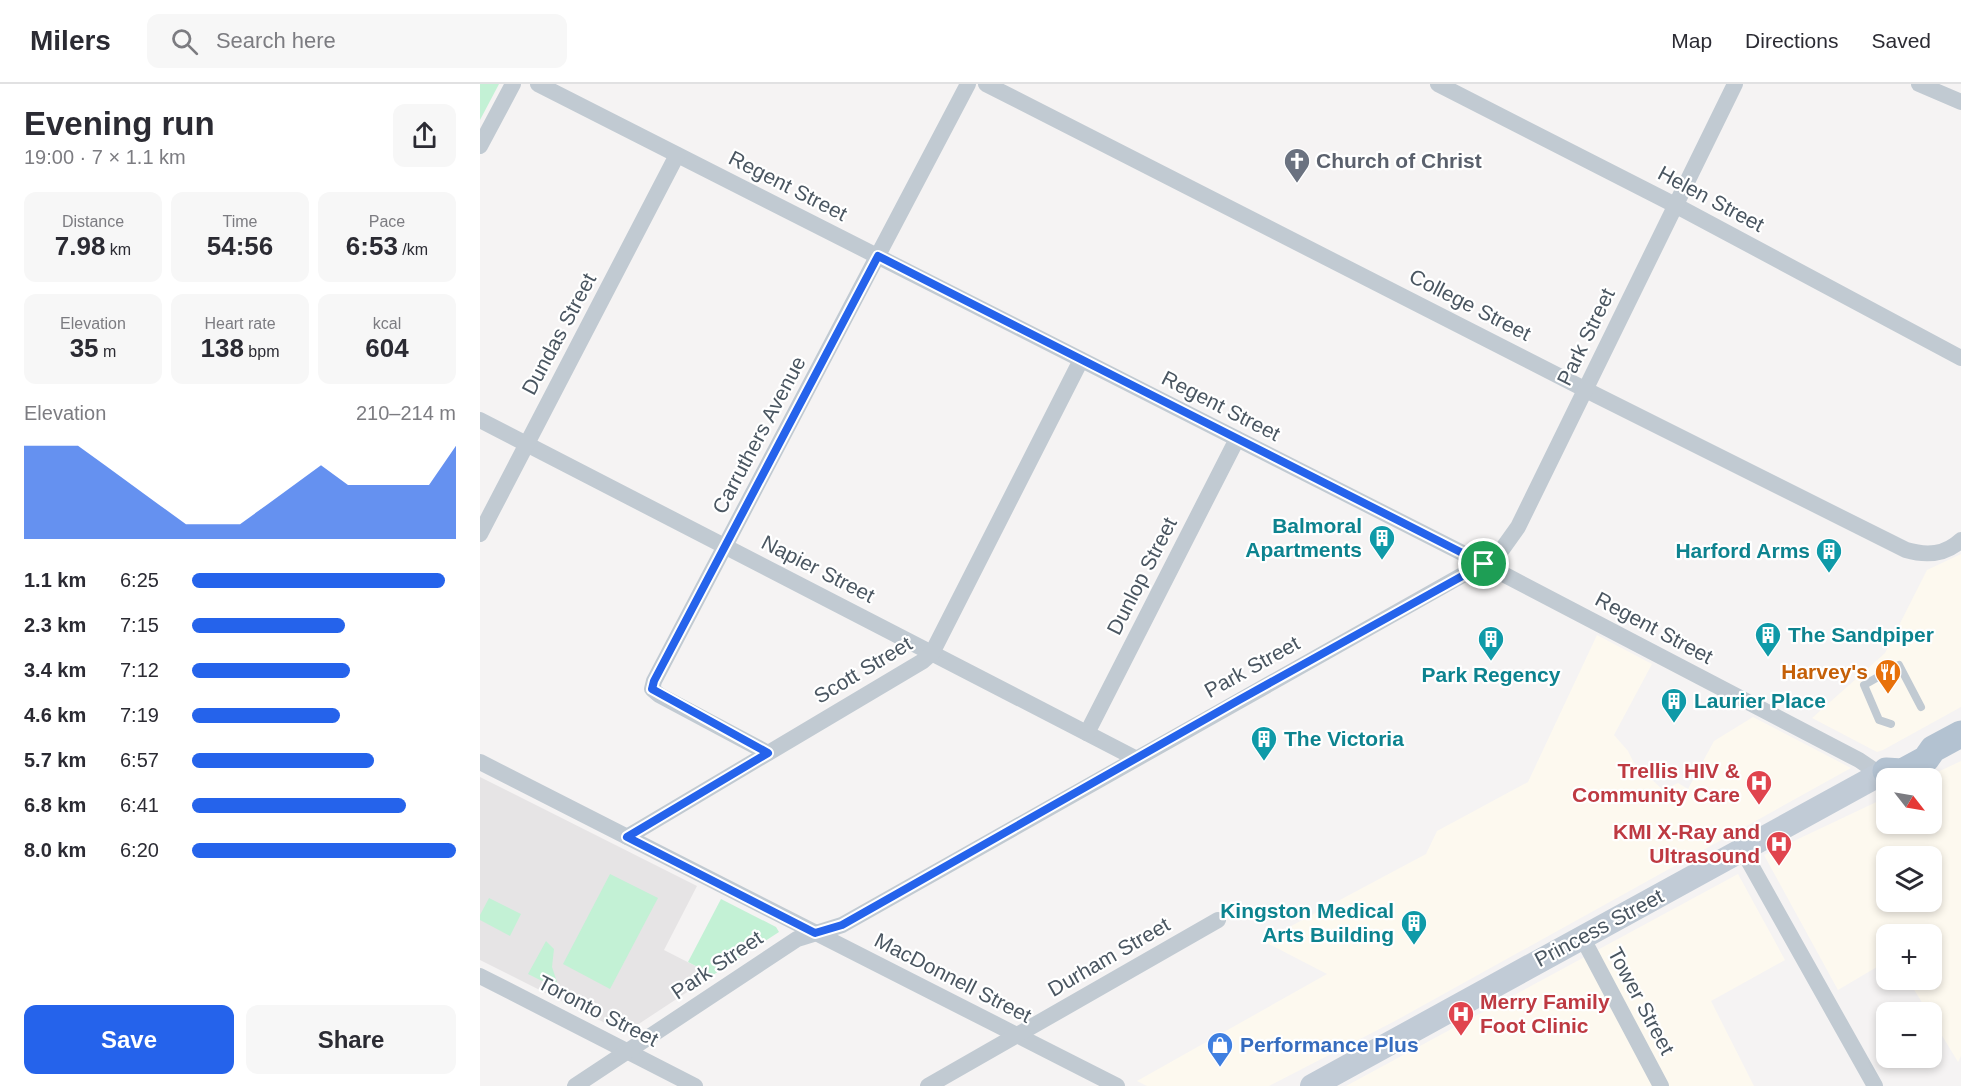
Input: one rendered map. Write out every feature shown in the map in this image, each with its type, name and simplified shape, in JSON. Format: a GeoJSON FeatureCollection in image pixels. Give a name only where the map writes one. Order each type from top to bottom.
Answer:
{"type":"FeatureCollection","features":[{"type":"Feature","properties":{"kind":"main road","name":"Princess Street"},"geometry":{"type":"LineString","coordinates":[[1889,768],[1899,758],[1916,748],[1933,749],[1961,734]]}},
{"type":"Feature","properties":{"kind":"main road","name":"Princess Street"},"geometry":{"type":"LineString","coordinates":[[1312,1086],[1876,777]]}},
{"type":"Feature","properties":{"kind":"street"},"geometry":{"type":"LineString","coordinates":[[480,146],[513,84]]}},
{"type":"Feature","properties":{"kind":"street","name":"Regent Street"},"geometry":{"type":"LineString","coordinates":[[538,84],[1484,564],[1876,769]]}},
{"type":"Feature","properties":{"kind":"street","name":"Carruthers Avenue"},"geometry":{"type":"LineString","coordinates":[[768,753],[652,689],[654,681],[968,84]]}},
{"type":"Feature","properties":{"kind":"street","name":"College Street"},"geometry":{"type":"LineString","coordinates":[[986,84],[1906,550],[1937,554],[1961,540]]}},
{"type":"Feature","properties":{"kind":"street","name":"Helen Street"},"geometry":{"type":"LineString","coordinates":[[1438,84],[1675,205],[1961,358]]}},
{"type":"Feature","properties":{"kind":"street","name":"Park Street"},"geometry":{"type":"LineString","coordinates":[[575,1086],[797,939],[842,925],[1498,555],[1518,527],[1735,84]]}},
{"type":"Feature","properties":{"kind":"street"},"geometry":{"type":"LineString","coordinates":[[1919,84],[1961,102]]}},
{"type":"Feature","properties":{"kind":"street","name":"Dundas Street"},"geometry":{"type":"LineString","coordinates":[[480,534],[677,155]]}},
{"type":"Feature","properties":{"kind":"street","name":"Scott Street"},"geometry":{"type":"LineString","coordinates":[[627,837],[923,661],[932,653],[1081,360]]}},
{"type":"Feature","properties":{"kind":"street","name":"Napier Street"},"geometry":{"type":"LineString","coordinates":[[480,420],[1135,758]]}},
{"type":"Feature","properties":{"kind":"street","name":"Dunlop Street"},"geometry":{"type":"LineString","coordinates":[[1087,733],[1237,439]]}},
{"type":"Feature","properties":{"kind":"street","name":"MacDonnell Street"},"geometry":{"type":"LineString","coordinates":[[480,762],[1117,1086]]}},
{"type":"Feature","properties":{"kind":"street"},"geometry":{"type":"LineString","coordinates":[[1743,851],[1875,1086]]}},
{"type":"Feature","properties":{"kind":"street","name":"Durham Street"},"geometry":{"type":"LineString","coordinates":[[928,1086],[1218,920]]}},
{"type":"Feature","properties":{"kind":"street","name":"Tower Street"},"geometry":{"type":"LineString","coordinates":[[1582,937],[1661,1086]]}},
{"type":"Feature","properties":{"kind":"street","name":"Toronto Street"},"geometry":{"type":"LineString","coordinates":[[480,976],[695,1086]]}},
{"type":"Feature","properties":{"kind":"lane"},"geometry":{"type":"LineString","coordinates":[[1890,724],[1879,720],[1864,685],[1899,665],[1921,707]]}},
{"type":"Feature","properties":{"kind":"shaded area"},"geometry":{"type":"Polygon","coordinates":[[[1961,554],[1961,707],[1877,752],[1812,718],[1885,653],[1927,570],[1961,554]]]}},
{"type":"Feature","properties":{"kind":"shaded area"},"geometry":{"type":"Polygon","coordinates":[[[1597,635],[1652,664],[1614,735],[1628,751],[1634,763],[1663,790],[1678,783],[1688,789],[1714,741],[1753,717],[1851,768],[1395,1021],[1269,1086],[1147,1086],[1137,1081],[1327,974],[1263,941],[1426,854],[1437,831],[1528,782],[1597,635]]]}},
{"type":"Feature","properties":{"kind":"shaded area"},"geometry":{"type":"Polygon","coordinates":[[[1961,761],[1961,1056],[1958,1062],[1942,1036],[1942,1002],[1922,1002],[1914,990],[1942,990],[1942,924],[1876,924],[1876,968],[1838,990],[1764,855],[1876,802],[1876,834],[1942,834],[1942,770],[1961,761]]]}},
{"type":"Feature","properties":{"kind":"shaded area"},"geometry":{"type":"Polygon","coordinates":[[[480,777],[697,886],[664,950],[713,975],[625,1033],[480,960],[480,777]]]}},
{"type":"Feature","properties":{"kind":"shaded area"},"geometry":{"type":"Polygon","coordinates":[[[1738,874],[1785,960],[1711,1001],[1754,1086],[1346,1086],[1738,874]]]}},
{"type":"Feature","properties":{"kind":"green space"},"geometry":{"type":"Polygon","coordinates":[[[480,84],[499,84],[480,120],[480,84]]]}},
{"type":"Feature","properties":{"kind":"green space"},"geometry":{"type":"Polygon","coordinates":[[[610,874],[658,898],[610,989],[563,964],[610,874]]]}},
{"type":"Feature","properties":{"kind":"green space"},"geometry":{"type":"Polygon","coordinates":[[[489,898],[521,914],[510,936],[480,920],[480,915],[489,898]]]}},
{"type":"Feature","properties":{"kind":"green space"},"geometry":{"type":"Polygon","coordinates":[[[721,899],[776,927],[779,932],[713,975],[688,962],[721,899]]]}},
{"type":"Feature","properties":{"kind":"green space"},"geometry":{"type":"Polygon","coordinates":[[[546,941],[554,949],[552,967],[557,982],[554,987],[528,974],[546,941]]]}},
{"type":"Feature","properties":{"kind":"place","name":"Church of Christ"},"geometry":{"type":"Point","coordinates":[1297,184]}},
{"type":"Feature","properties":{"kind":"place","name":"Balmoral Apartments"},"geometry":{"type":"Point","coordinates":[1382,561]}},
{"type":"Feature","properties":{"kind":"place","name":"Harford Arms"},"geometry":{"type":"Point","coordinates":[1829,574]}},
{"type":"Feature","properties":{"kind":"place","name":"The Sandpiper"},"geometry":{"type":"Point","coordinates":[1768,658]}},
{"type":"Feature","properties":{"kind":"place","name":"Park Regency"},"geometry":{"type":"Point","coordinates":[1491,662]}},
{"type":"Feature","properties":{"kind":"place","name":"Harvey's"},"geometry":{"type":"Point","coordinates":[1888,695]}},
{"type":"Feature","properties":{"kind":"place","name":"Laurier Place"},"geometry":{"type":"Point","coordinates":[1674,724]}},
{"type":"Feature","properties":{"kind":"place","name":"The Victoria"},"geometry":{"type":"Point","coordinates":[1264,762]}},
{"type":"Feature","properties":{"kind":"place","name":"Trellis HIV & Community Care"},"geometry":{"type":"Point","coordinates":[1759,806]}},
{"type":"Feature","properties":{"kind":"place","name":"KMI X-Ray and Ultrasound"},"geometry":{"type":"Point","coordinates":[1779,867]}},
{"type":"Feature","properties":{"kind":"place","name":"Kingston Medical Arts Building"},"geometry":{"type":"Point","coordinates":[1414,946]}},
{"type":"Feature","properties":{"kind":"place","name":"Merry Family Foot Clinic"},"geometry":{"type":"Point","coordinates":[1461,1037]}},
{"type":"Feature","properties":{"kind":"place","name":"Performance Plus"},"geometry":{"type":"Point","coordinates":[1220,1068]}},
{"type":"Feature","properties":{"kind":"route"},"geometry":{"type":"LineString","coordinates":[[878,256],[1484,564],[838,927],[815,933],[627,837],[768,753],[659,695],[652,689],[654,681],[878,256]]}}]}
